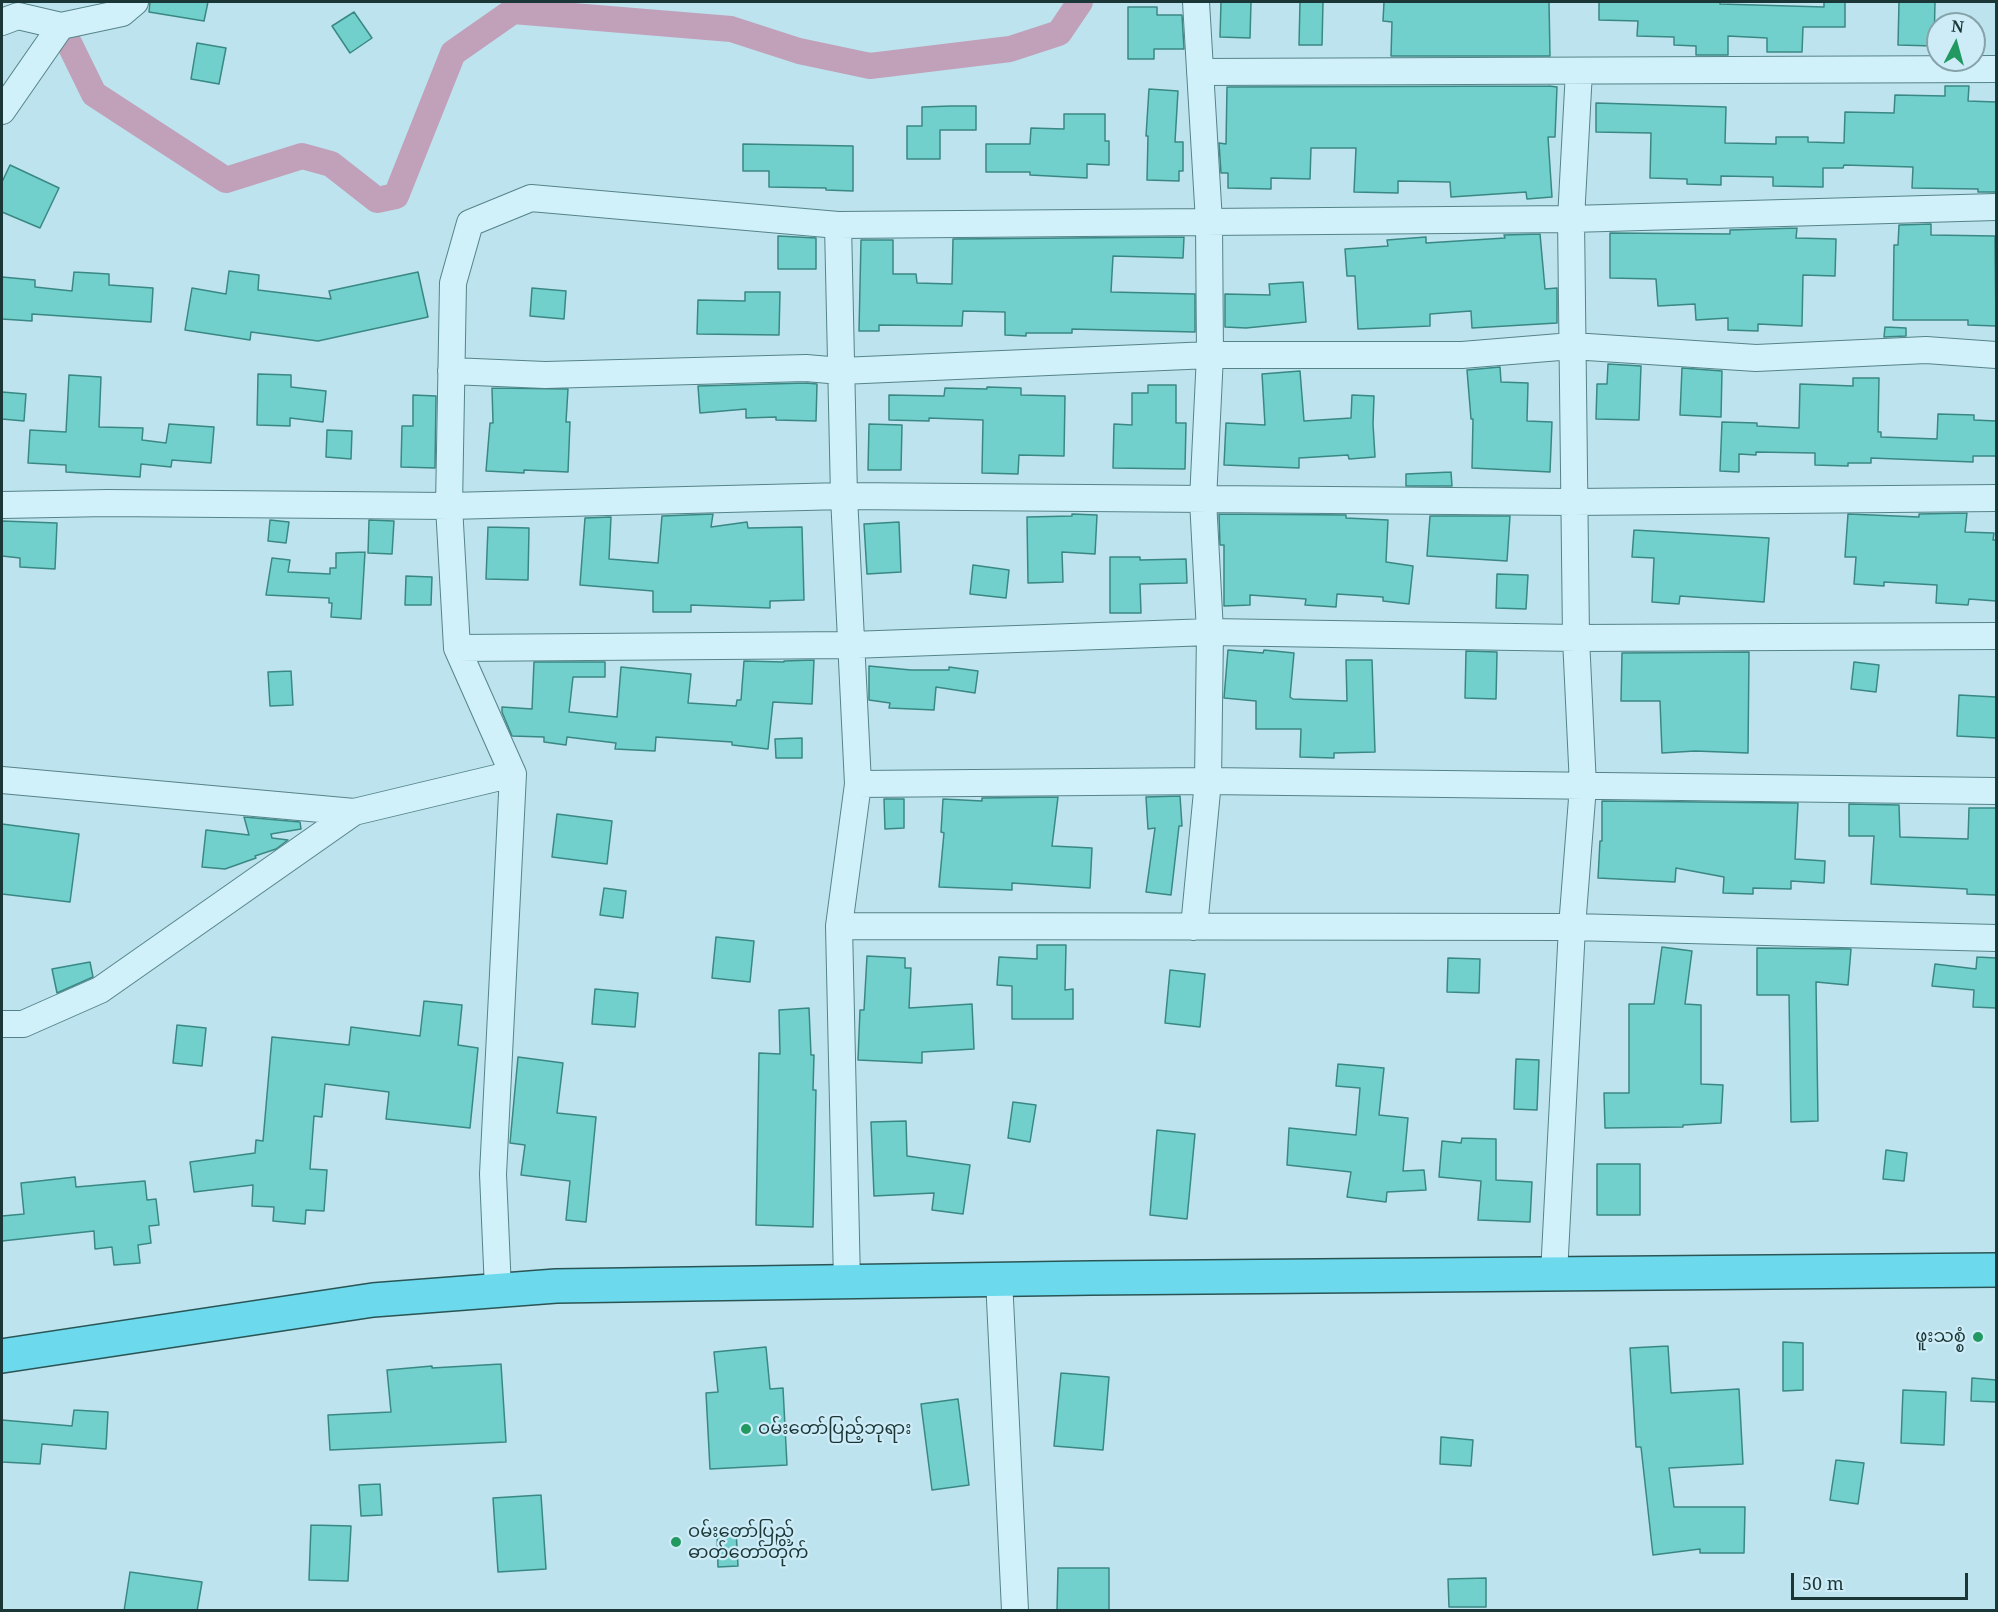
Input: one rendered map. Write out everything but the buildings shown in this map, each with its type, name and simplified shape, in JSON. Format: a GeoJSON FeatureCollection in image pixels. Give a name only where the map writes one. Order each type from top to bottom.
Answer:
{"type":"FeatureCollection","features":[{"type":"Feature","properties":{"kind":"highway"},"geometry":{"type":"LineString","coordinates":[[2,1356],[373,1300],[498,1290],[639,1284],[999,1279],[1996,1270]]}},
{"type":"Feature","properties":{"kind":"street"},"geometry":{"type":"LineString","coordinates":[[2,22],[18,16],[61,26],[122,13],[135,2]]}},
{"type":"Feature","properties":{"kind":"street"},"geometry":{"type":"LineString","coordinates":[[1194,927],[1208,781],[1210,632],[1203,500],[1210,355],[1209,222],[1196,2]]}},
{"type":"Feature","properties":{"kind":"street"},"geometry":{"type":"LineString","coordinates":[[2,111],[61,26]]}},
{"type":"Feature","properties":{"kind":"street"},"geometry":{"type":"LineString","coordinates":[[1200,72],[1996,69]]}},
{"type":"Feature","properties":{"kind":"street"},"geometry":{"type":"LineString","coordinates":[[1554,1274],[1572,927],[1583,786],[1576,638],[1570,219],[1579,71]]}},
{"type":"Feature","properties":{"kind":"street"},"geometry":{"type":"LineString","coordinates":[[498,1290],[493,1174],[513,774],[457,648],[449,506],[453,283],[470,223],[531,198],[838,225],[1570,219],[1996,207]]}},
{"type":"Feature","properties":{"kind":"street"},"geometry":{"type":"LineString","coordinates":[[838,225],[844,496],[858,784],[839,926],[847,1282]]}},
{"type":"Feature","properties":{"kind":"street"},"geometry":{"type":"LineString","coordinates":[[451,371],[545,375],[806,368],[841,371],[1210,355],[1462,355],[1572,346],[1756,358],[1926,350],[1996,355]]}},
{"type":"Feature","properties":{"kind":"street"},"geometry":{"type":"LineString","coordinates":[[2,505],[108,503],[449,506],[844,496],[1573,502],[1996,498]]}},
{"type":"Feature","properties":{"kind":"street"},"geometry":{"type":"LineString","coordinates":[[457,648],[851,645],[1210,632],[1576,638],[1996,636]]}},
{"type":"Feature","properties":{"kind":"street"},"geometry":{"type":"LineString","coordinates":[[2,780],[354,812],[513,774]]}},
{"type":"Feature","properties":{"kind":"street"},"geometry":{"type":"LineString","coordinates":[[858,784],[1208,781],[1996,791]]}},
{"type":"Feature","properties":{"kind":"street"},"geometry":{"type":"LineString","coordinates":[[2,1024],[23,1024],[100,990],[354,812]]}},
{"type":"Feature","properties":{"kind":"street"},"geometry":{"type":"LineString","coordinates":[[839,926],[1572,927],[1996,938]]}},
{"type":"Feature","properties":{"kind":"street"},"geometry":{"type":"LineString","coordinates":[[999,1279],[1015,1611]]}},
{"type":"Feature","properties":{"kind":"waterway"},"geometry":{"type":"LineString","coordinates":[[69,43],[94,94],[226,180],[302,156],[331,164],[377,200],[396,196],[453,53],[513,11],[731,29],[799,51],[870,66],[1010,49],[1059,33],[1080,2]]}},
{"type":"Feature","properties":{"kind":"place","name":"ဖူးသစ္စံ"},"geometry":{"type":"Point","coordinates":[1978,1337]}},
{"type":"Feature","properties":{"kind":"place","name":"ဝမ်းတော်ပြည့်ဘုရား"},"geometry":{"type":"Point","coordinates":[746,1429]}},
{"type":"Feature","properties":{"kind":"place","name":"ဝမ်းတော်ပြည့် ဓာတ်တော်တိုက်"},"geometry":{"type":"Point","coordinates":[676,1542]}}]}
